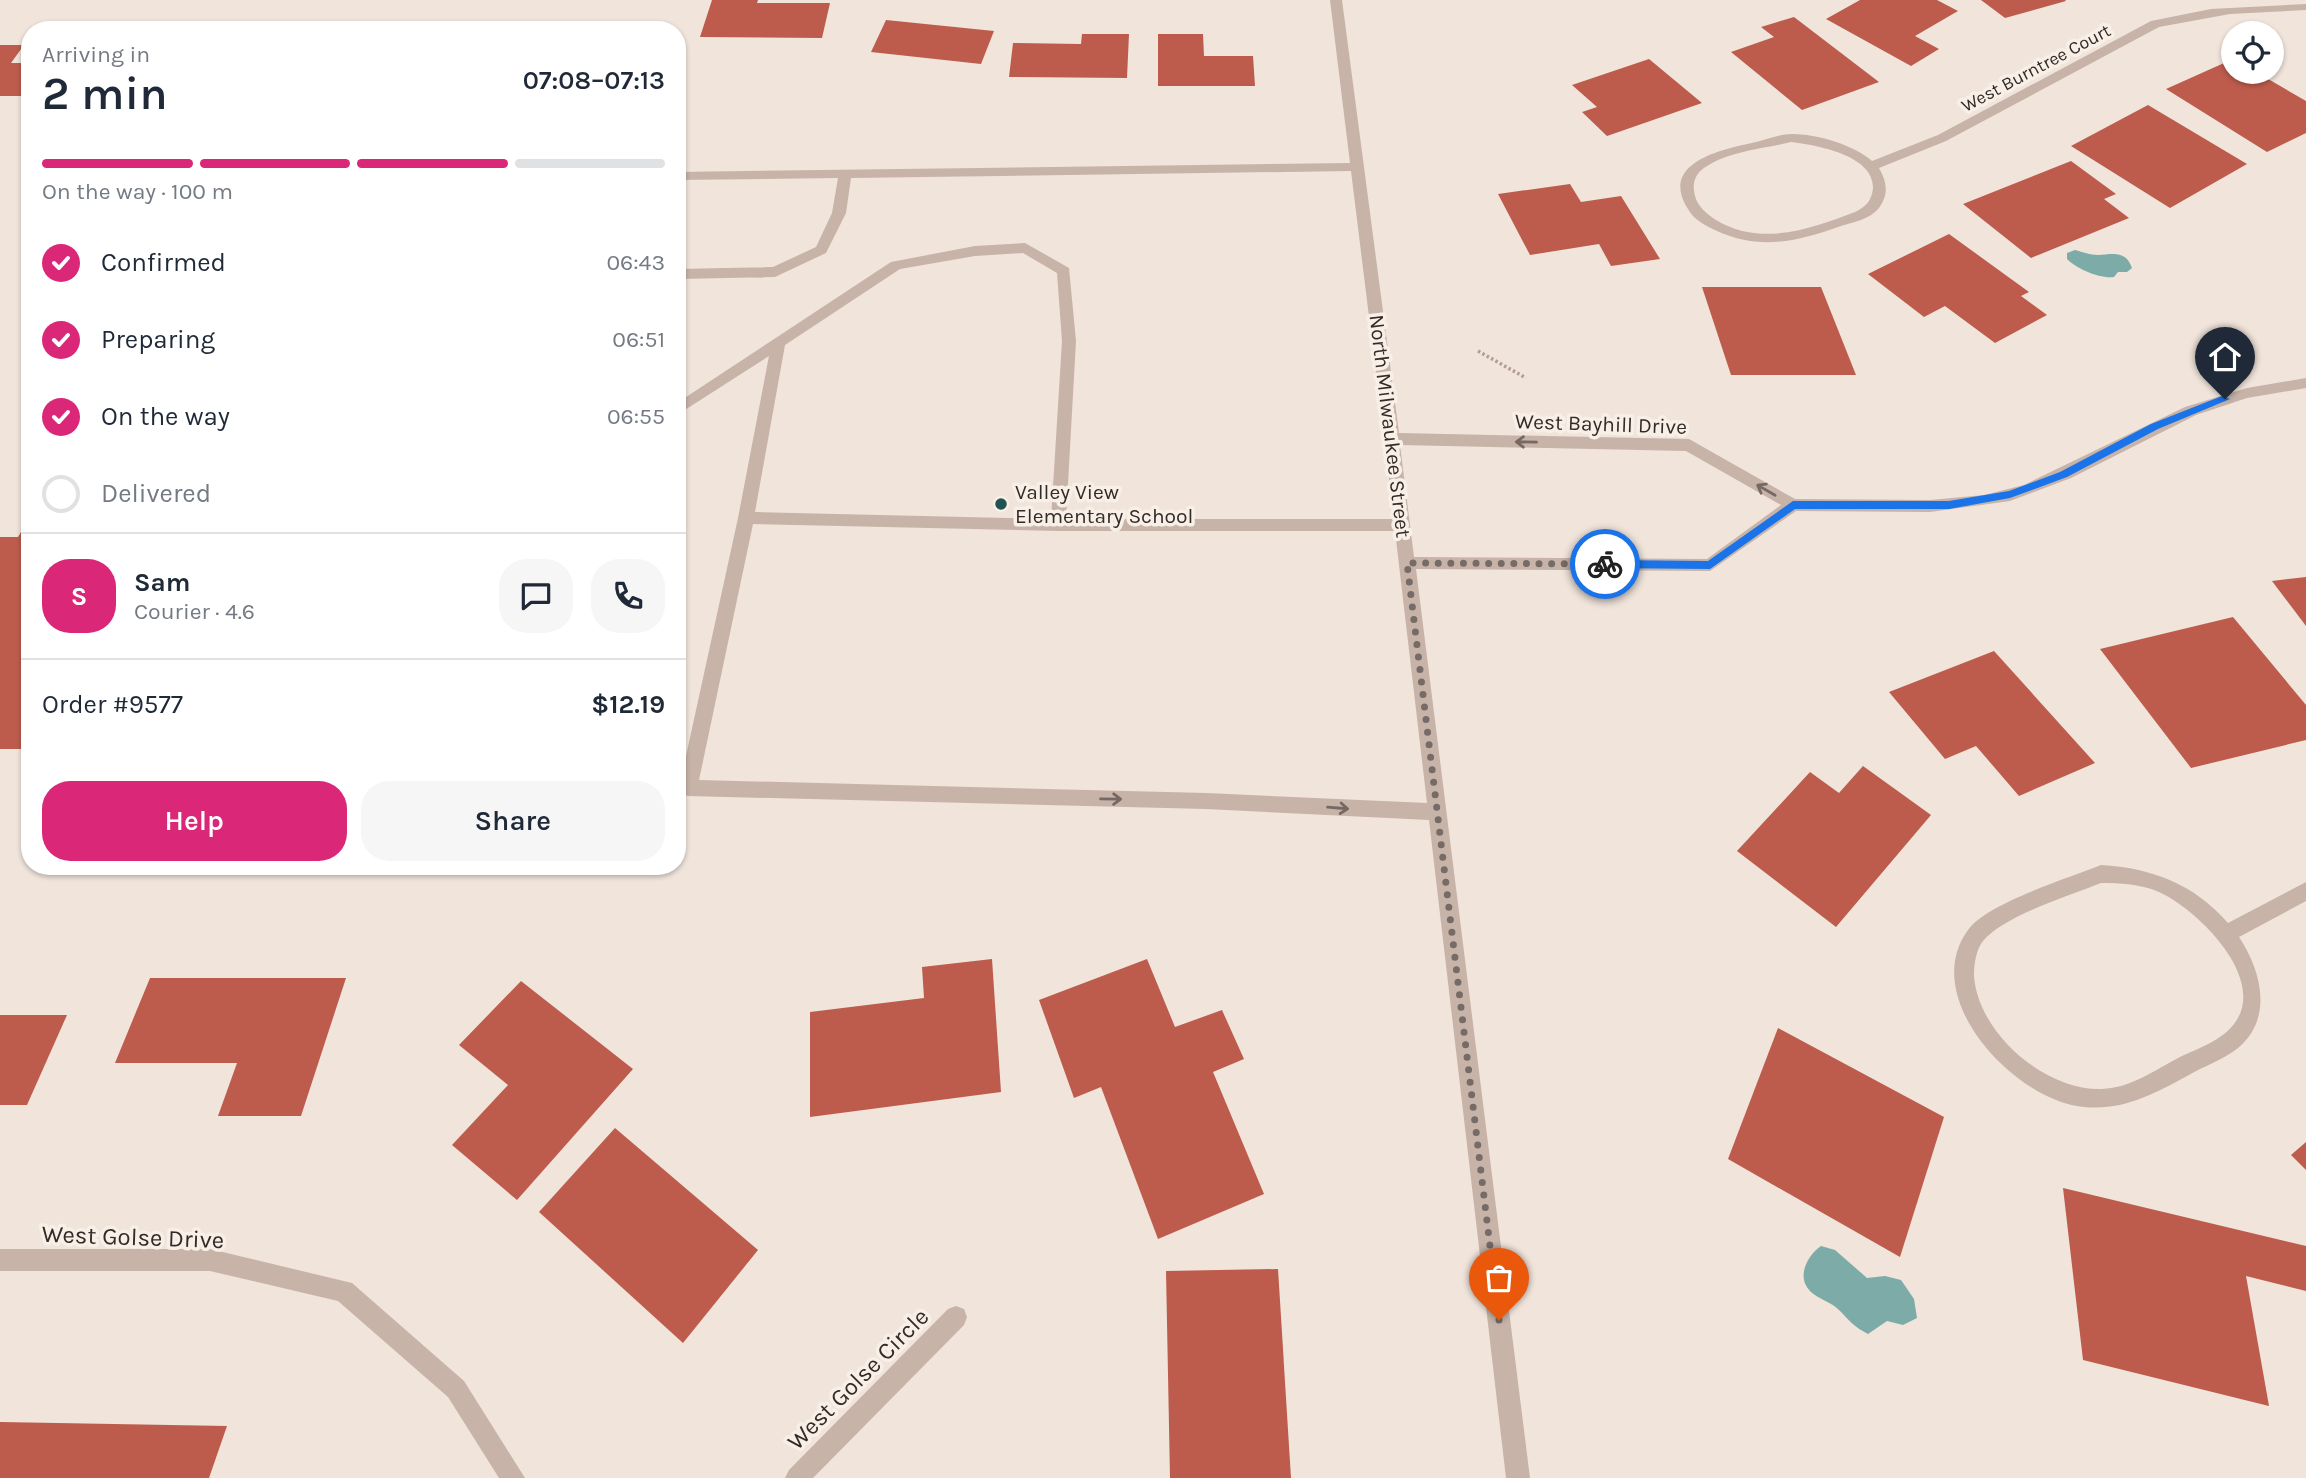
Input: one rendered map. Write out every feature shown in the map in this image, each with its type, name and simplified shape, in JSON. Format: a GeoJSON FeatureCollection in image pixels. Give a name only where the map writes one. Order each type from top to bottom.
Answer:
{"type":"FeatureCollection","features":[{"type":"Feature","properties":{"kind":"street","name":"North Milwaukee Street"},"geometry":{"type":"LineString","coordinates":[[1336,0],[1403,525],[1518,1478]]}},
{"type":"Feature","properties":{"kind":"street","name":"West Burntree Court"},"geometry":{"type":"LineString","coordinates":[[1870,167],[1942,138],[2155,24],[2192,13],[2305,4]]}},
{"type":"Feature","properties":{"kind":"street"},"geometry":{"type":"LineString","coordinates":[[1791,138],[1813,139],[1835,145],[1870,167],[1878,180],[1880,194],[1874,205],[1863,215],[1786,238],[1765,239],[1722,229],[1704,218],[1692,205],[1686,190],[1689,177],[1698,165],[1713,158],[1791,138]]}},
{"type":"Feature","properties":{"kind":"street"},"geometry":{"type":"LineString","coordinates":[[686,176],[845,176],[1356,167]]}},
{"type":"Feature","properties":{"kind":"street"},"geometry":{"type":"LineString","coordinates":[[686,274],[775,272],[821,250],[839,213],[845,176]]}},
{"type":"Feature","properties":{"kind":"street"},"geometry":{"type":"LineString","coordinates":[[686,404],[896,265],[975,251],[1025,248],[1064,271],[1069,341],[1058,525]]}},
{"type":"Feature","properties":{"kind":"street"},"geometry":{"type":"LineString","coordinates":[[686,774],[746,518],[779,341]]}},
{"type":"Feature","properties":{"kind":"street","name":"West Bayhill Drive"},"geometry":{"type":"LineString","coordinates":[[1392,439],[1689,445],[1793,505],[1949,505],[2010,495],[2064,474],[2154,426],[2225,399],[2306,383]]}},
{"type":"Feature","properties":{"kind":"street"},"geometry":{"type":"LineString","coordinates":[[1407,563],[1710,565],[1793,505]]}},
{"type":"Feature","properties":{"kind":"street"},"geometry":{"type":"LineString","coordinates":[[746,518],[1058,525],[1403,525]]}},
{"type":"Feature","properties":{"kind":"street"},"geometry":{"type":"LineString","coordinates":[[686,787],[1206,801],[1437,812]]}},
{"type":"Feature","properties":{"kind":"street"},"geometry":{"type":"LineString","coordinates":[[2101,874],[2134,875],[2168,887],[2200,907],[2227,934],[2244,962],[2252,992],[2249,1018],[2236,1040],[2130,1095],[2098,1099],[2065,1093],[2031,1076],[2002,1052],[1979,1024],[1966,992],[1965,961],[1975,936],[1995,919],[2101,874]]}},
{"type":"Feature","properties":{"kind":"street"},"geometry":{"type":"LineString","coordinates":[[2227,934],[2306,891]]}},
{"type":"Feature","properties":{"kind":"street","name":"West Golse Drive"},"geometry":{"type":"LineString","coordinates":[[0,1260],[210,1260],[344,1291],[456,1389],[513,1478]]}},
{"type":"Feature","properties":{"kind":"street","name":"West Golse Circle"},"geometry":{"type":"LineString","coordinates":[[797,1478],[956,1317]]}},
{"type":"Feature","properties":{"kind":"path"},"geometry":{"type":"LineString","coordinates":[[1478,351],[1526,378]]}},
{"type":"Feature","properties":{"kind":"water"},"geometry":{"type":"Polygon","coordinates":[[[2075,250],[2095,255],[2122,256],[2132,268],[2127,272],[2118,272],[2114,277],[2096,275],[2067,259],[2067,253],[2075,250]]]}},
{"type":"Feature","properties":{"kind":"water"},"geometry":{"type":"Polygon","coordinates":[[[1821,1246],[1835,1250],[1867,1278],[1885,1276],[1901,1280],[1914,1299],[1917,1318],[1903,1325],[1887,1321],[1868,1334],[1855,1326],[1836,1307],[1806,1286],[1805,1267],[1821,1246]]]}},
{"type":"Feature","properties":{"kind":"building"},"geometry":{"type":"Polygon","coordinates":[[[712,0],[830,3],[822,38],[700,37],[712,0]]]}},
{"type":"Feature","properties":{"kind":"building"},"geometry":{"type":"Polygon","coordinates":[[[1860,0],[1937,0],[1958,11],[1915,36],[1939,49],[1911,66],[1826,19],[1860,0]]]}},
{"type":"Feature","properties":{"kind":"building"},"geometry":{"type":"Polygon","coordinates":[[[1981,0],[2065,0],[2066,1],[2005,18],[1981,0]]]}},
{"type":"Feature","properties":{"kind":"building"},"geometry":{"type":"Polygon","coordinates":[[[1794,17],[1879,82],[1802,110],[1731,52],[1774,37],[1761,27],[1794,17]]]}},
{"type":"Feature","properties":{"kind":"building"},"geometry":{"type":"Polygon","coordinates":[[[886,20],[994,31],[981,64],[871,52],[886,20]]]}},
{"type":"Feature","properties":{"kind":"building"},"geometry":{"type":"Polygon","coordinates":[[[1082,34],[1129,34],[1127,78],[1009,77],[1013,43],[1081,44],[1082,34]]]}},
{"type":"Feature","properties":{"kind":"building"},"geometry":{"type":"Polygon","coordinates":[[[1158,34],[1203,34],[1204,56],[1253,56],[1255,86],[1158,86],[1158,34]]]}},
{"type":"Feature","properties":{"kind":"building"},"geometry":{"type":"Polygon","coordinates":[[[0,45],[21,45],[11,63],[21,63],[21,96],[0,96],[0,45]]]}},
{"type":"Feature","properties":{"kind":"building"},"geometry":{"type":"Polygon","coordinates":[[[1649,59],[1702,103],[1607,136],[1582,112],[1597,107],[1572,85],[1649,59]]]}},
{"type":"Feature","properties":{"kind":"building"},"geometry":{"type":"Polygon","coordinates":[[[2221,64],[2221,84],[2277,84],[2306,101],[2306,133],[2267,152],[2166,89],[2221,64]]]}},
{"type":"Feature","properties":{"kind":"building"},"geometry":{"type":"Polygon","coordinates":[[[2148,105],[2247,164],[2170,208],[2071,146],[2148,105]]]}},
{"type":"Feature","properties":{"kind":"building"},"geometry":{"type":"Polygon","coordinates":[[[2071,161],[2116,194],[2104,199],[2129,218],[2031,258],[1963,204],[2071,161]]]}},
{"type":"Feature","properties":{"kind":"building"},"geometry":{"type":"Polygon","coordinates":[[[1570,184],[1581,202],[1621,196],[1660,259],[1611,266],[1599,244],[1530,255],[1498,194],[1570,184]]]}},
{"type":"Feature","properties":{"kind":"building"},"geometry":{"type":"Polygon","coordinates":[[[1949,234],[2029,292],[2021,296],[2047,315],[1995,343],[1945,306],[1924,317],[1868,274],[1949,234]]]}},
{"type":"Feature","properties":{"kind":"building"},"geometry":{"type":"Polygon","coordinates":[[[1702,287],[1821,287],[1856,375],[1731,375],[1702,287]]]}},
{"type":"Feature","properties":{"kind":"building"},"geometry":{"type":"Polygon","coordinates":[[[21,532],[21,749],[0,749],[0,537],[18,537],[21,532]]]}},
{"type":"Feature","properties":{"kind":"building"},"geometry":{"type":"Polygon","coordinates":[[[2306,577],[2306,626],[2272,581],[2306,577]]]}},
{"type":"Feature","properties":{"kind":"building"},"geometry":{"type":"Polygon","coordinates":[[[2233,617],[2306,705],[2306,740],[2191,768],[2100,649],[2233,617]]]}},
{"type":"Feature","properties":{"kind":"building"},"geometry":{"type":"Polygon","coordinates":[[[1994,651],[2095,763],[2019,796],[1976,746],[1945,759],[1889,692],[1994,651]]]}},
{"type":"Feature","properties":{"kind":"building"},"geometry":{"type":"Polygon","coordinates":[[[1863,766],[1931,815],[1836,927],[1737,851],[1810,772],[1839,793],[1863,766]]]}},
{"type":"Feature","properties":{"kind":"building"},"geometry":{"type":"Polygon","coordinates":[[[992,959],[1001,1092],[810,1117],[810,1012],[924,998],[922,967],[992,959]]]}},
{"type":"Feature","properties":{"kind":"building"},"geometry":{"type":"Polygon","coordinates":[[[1147,959],[1175,1027],[1222,1010],[1244,1059],[1213,1072],[1264,1194],[1158,1239],[1101,1087],[1074,1098],[1039,1000],[1147,959]]]}},
{"type":"Feature","properties":{"kind":"building"},"geometry":{"type":"Polygon","coordinates":[[[150,978],[346,978],[301,1116],[218,1116],[237,1063],[115,1063],[150,978]]]}},
{"type":"Feature","properties":{"kind":"building"},"geometry":{"type":"Polygon","coordinates":[[[521,981],[633,1069],[517,1200],[452,1145],[508,1085],[459,1045],[521,981]]]}},
{"type":"Feature","properties":{"kind":"building"},"geometry":{"type":"Polygon","coordinates":[[[0,1015],[67,1015],[27,1105],[0,1105],[0,1015]]]}},
{"type":"Feature","properties":{"kind":"building"},"geometry":{"type":"Polygon","coordinates":[[[1778,1028],[1944,1117],[1900,1257],[1728,1159],[1778,1028]]]}},
{"type":"Feature","properties":{"kind":"building"},"geometry":{"type":"Polygon","coordinates":[[[615,1128],[758,1250],[683,1343],[539,1212],[615,1128]]]}},
{"type":"Feature","properties":{"kind":"building"},"geometry":{"type":"Polygon","coordinates":[[[2306,1142],[2306,1170],[2291,1155],[2306,1142]]]}},
{"type":"Feature","properties":{"kind":"building"},"geometry":{"type":"Polygon","coordinates":[[[2063,1188],[2306,1246],[2306,1291],[2246,1276],[2269,1406],[2083,1360],[2063,1188]]]}},
{"type":"Feature","properties":{"kind":"building"},"geometry":{"type":"Polygon","coordinates":[[[1278,1269],[1291,1478],[1170,1478],[1166,1271],[1278,1269]]]}},
{"type":"Feature","properties":{"kind":"building"},"geometry":{"type":"Polygon","coordinates":[[[0,1422],[227,1426],[209,1478],[0,1478],[0,1422]]]}},
{"type":"Feature","properties":{"kind":"way so far"},"geometry":{"type":"LineString","coordinates":[[1499,1320],[1407,563],[1605,564]]}},
{"type":"Feature","properties":{"kind":"place","name":"Valley View Elementary School"},"geometry":{"type":"Point","coordinates":[1001,504]}},
{"type":"Feature","properties":{"kind":"route"},"geometry":{"type":"LineString","coordinates":[[1605,564],[1710,565],[1793,505],[1949,505],[2010,495],[2064,474],[2154,426],[2225,399]]}}]}
